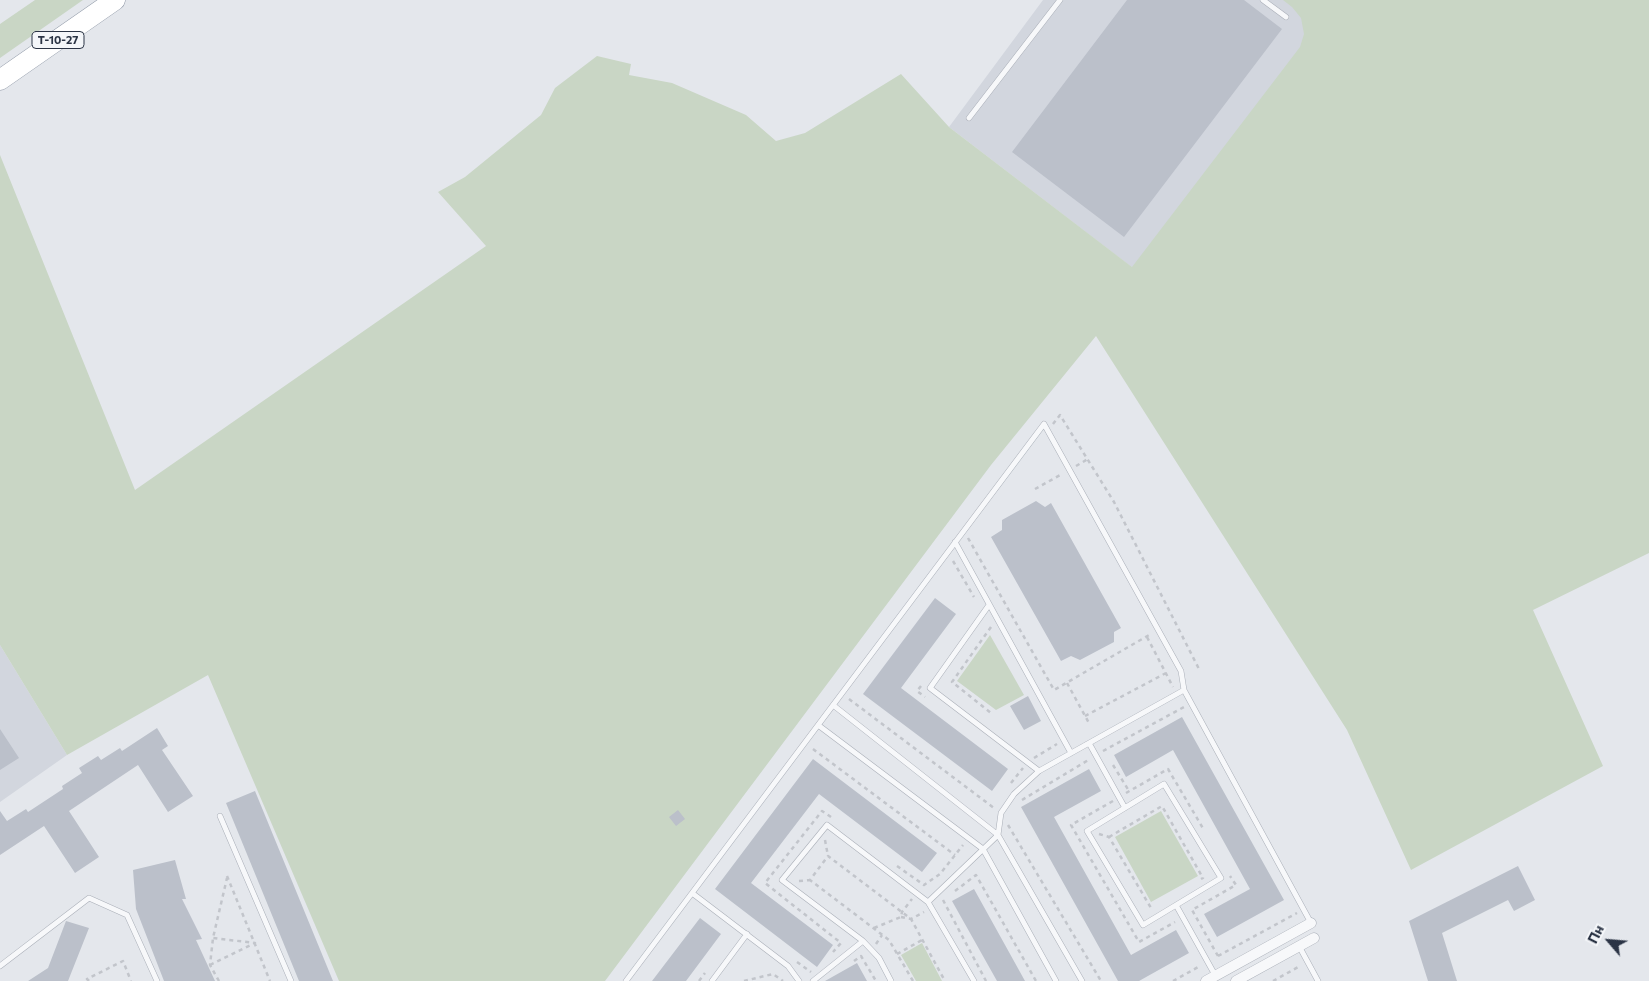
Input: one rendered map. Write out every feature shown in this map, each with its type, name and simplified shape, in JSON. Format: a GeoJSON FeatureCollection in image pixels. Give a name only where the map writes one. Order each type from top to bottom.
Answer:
{"type":"FeatureCollection","features":[{"type":"Feature","properties":{"kind":"highway","name":"Т-10-27"},"geometry":{"type":"LineString","coordinates":[[0,80],[115,0]]}},
{"type":"Feature","properties":{"kind":"street"},"geometry":{"type":"LineString","coordinates":[[1211,978],[1311,923]]}},
{"type":"Feature","properties":{"kind":"street"},"geometry":{"type":"LineString","coordinates":[[1236,981],[1314,938]]}},
{"type":"Feature","properties":{"kind":"lane"},"geometry":{"type":"LineString","coordinates":[[969,118],[1060,0]]}},
{"type":"Feature","properties":{"kind":"lane"},"geometry":{"type":"LineString","coordinates":[[1263,0],[1286,17]]}},
{"type":"Feature","properties":{"kind":"lane"},"geometry":{"type":"LineString","coordinates":[[626,981],[1044,424],[1181,671],[1184,690],[1311,923]]}},
{"type":"Feature","properties":{"kind":"lane"},"geometry":{"type":"LineString","coordinates":[[955,542],[1071,753]]}},
{"type":"Feature","properties":{"kind":"lane"},"geometry":{"type":"LineString","coordinates":[[989,605],[930,688],[1039,771]]}},
{"type":"Feature","properties":{"kind":"lane"},"geometry":{"type":"LineString","coordinates":[[930,904],[982,849],[998,835],[1001,813],[1014,794],[1039,771],[1184,690]]}},
{"type":"Feature","properties":{"kind":"lane"},"geometry":{"type":"LineString","coordinates":[[833,706],[998,835],[1082,981]]}},
{"type":"Feature","properties":{"kind":"lane"},"geometry":{"type":"LineString","coordinates":[[818,725],[982,849],[1056,981]]}},
{"type":"Feature","properties":{"kind":"lane"},"geometry":{"type":"LineString","coordinates":[[1089,744],[1125,808]]}},
{"type":"Feature","properties":{"kind":"lane"},"geometry":{"type":"LineString","coordinates":[[1164,784],[1220,878],[1143,925],[1087,831],[1125,808],[1164,784]]}},
{"type":"Feature","properties":{"kind":"lane"},"geometry":{"type":"LineString","coordinates":[[220,816],[291,981]]}},
{"type":"Feature","properties":{"kind":"lane"},"geometry":{"type":"LineString","coordinates":[[891,981],[879,958],[863,941],[782,880],[827,825],[918,892],[930,904],[974,981]]}},
{"type":"Feature","properties":{"kind":"lane"},"geometry":{"type":"LineString","coordinates":[[692,893],[788,966],[799,981]]}},
{"type":"Feature","properties":{"kind":"lane"},"geometry":{"type":"LineString","coordinates":[[0,966],[89,898],[127,915],[157,981]]}},
{"type":"Feature","properties":{"kind":"lane"},"geometry":{"type":"LineString","coordinates":[[1176,905],[1208,962],[1211,978]]}},
{"type":"Feature","properties":{"kind":"lane"},"geometry":{"type":"LineString","coordinates":[[712,981],[747,934]]}},
{"type":"Feature","properties":{"kind":"lane"},"geometry":{"type":"LineString","coordinates":[[813,981],[863,941]]}},
{"type":"Feature","properties":{"kind":"lane"},"geometry":{"type":"LineString","coordinates":[[1299,946],[1318,981]]}},
{"type":"Feature","properties":{"kind":"path"},"geometry":{"type":"LineString","coordinates":[[1048,432],[1060,415],[1114,502],[1199,669]]}},
{"type":"Feature","properties":{"kind":"path"},"geometry":{"type":"LineString","coordinates":[[1058,467],[1066,483]]}},
{"type":"Feature","properties":{"kind":"path"},"geometry":{"type":"LineString","coordinates":[[995,635],[951,558],[967,537],[1054,690],[1150,635],[1145,627]]}},
{"type":"Feature","properties":{"kind":"path"},"geometry":{"type":"LineString","coordinates":[[991,627],[952,682],[991,713]]}},
{"type":"Feature","properties":{"kind":"path"},"geometry":{"type":"LineString","coordinates":[[1085,716],[1166,673]]}},
{"type":"Feature","properties":{"kind":"path"},"geometry":{"type":"LineString","coordinates":[[923,683],[917,691],[932,702]]}},
{"type":"Feature","properties":{"kind":"path"},"geometry":{"type":"LineString","coordinates":[[1067,683],[1089,723]]}},
{"type":"Feature","properties":{"kind":"path"},"geometry":{"type":"LineString","coordinates":[[840,712],[855,691]]}},
{"type":"Feature","properties":{"kind":"path"},"geometry":{"type":"LineString","coordinates":[[807,756],[826,731]]}},
{"type":"Feature","properties":{"kind":"path"},"geometry":{"type":"LineString","coordinates":[[1010,784],[1027,762],[1057,744]]}},
{"type":"Feature","properties":{"kind":"path"},"geometry":{"type":"LineString","coordinates":[[813,748],[955,855]]}},
{"type":"Feature","properties":{"kind":"path"},"geometry":{"type":"LineString","coordinates":[[1104,751],[1129,791]]}},
{"type":"Feature","properties":{"kind":"path"},"geometry":{"type":"LineString","coordinates":[[1179,929],[1175,921],[1139,942],[1071,825],[1168,769],[1207,835]]}},
{"type":"Feature","properties":{"kind":"path"},"geometry":{"type":"LineString","coordinates":[[1158,904],[1150,909],[1109,837],[1162,806],[1203,878],[1196,882]]}},
{"type":"Feature","properties":{"kind":"path"},"geometry":{"type":"LineString","coordinates":[[981,822],[993,807]]}},
{"type":"Feature","properties":{"kind":"path"},"geometry":{"type":"LineString","coordinates":[[830,955],[841,942],[765,883],[822,811],[838,822]]}},
{"type":"Feature","properties":{"kind":"path"},"geometry":{"type":"LineString","coordinates":[[893,862],[924,885],[940,874],[968,839]]}},
{"type":"Feature","properties":{"kind":"path"},"geometry":{"type":"LineString","coordinates":[[913,981],[889,940],[810,880],[828,856],[911,919],[945,981]]}},
{"type":"Feature","properties":{"kind":"path"},"geometry":{"type":"LineString","coordinates":[[1218,956],[1192,910],[1236,885],[1226,868]]}},
{"type":"Feature","properties":{"kind":"path"},"geometry":{"type":"LineString","coordinates":[[986,981],[942,900],[976,875],[1036,981]]}},
{"type":"Feature","properties":{"kind":"path"},"geometry":{"type":"LineString","coordinates":[[219,981],[210,965],[213,938],[227,876],[270,981]]}},
{"type":"Feature","properties":{"kind":"path"},"geometry":{"type":"LineString","coordinates":[[901,917],[902,912],[918,892]]}},
{"type":"Feature","properties":{"kind":"path"},"geometry":{"type":"LineString","coordinates":[[874,928],[901,917],[911,919],[930,904]]}},
{"type":"Feature","properties":{"kind":"path"},"geometry":{"type":"LineString","coordinates":[[1173,981],[1297,913]]}},
{"type":"Feature","properties":{"kind":"path"},"geometry":{"type":"LineString","coordinates":[[213,938],[255,943]]}},
{"type":"Feature","properties":{"kind":"path"},"geometry":{"type":"LineString","coordinates":[[897,954],[922,939]]}},
{"type":"Feature","properties":{"kind":"path"},"geometry":{"type":"LineString","coordinates":[[210,965],[255,943]]}},
{"type":"Feature","properties":{"kind":"path"},"geometry":{"type":"LineString","coordinates":[[861,956],[876,981]]}},
{"type":"Feature","properties":{"kind":"path"},"geometry":{"type":"LineString","coordinates":[[790,957],[814,974]]}},
{"type":"Feature","properties":{"kind":"path"},"geometry":{"type":"LineString","coordinates":[[1196,958],[1201,966]]}},
{"type":"Feature","properties":{"kind":"path"},"geometry":{"type":"LineString","coordinates":[[89,981],[87,978],[123,961],[131,981]]}},
{"type":"Feature","properties":{"kind":"path"},"geometry":{"type":"LineString","coordinates":[[699,981],[711,966]]}},
{"type":"Feature","properties":{"kind":"path"},"geometry":{"type":"LineString","coordinates":[[1273,981],[1300,966],[1305,974]]}},
{"type":"Feature","properties":{"kind":"path"},"geometry":{"type":"LineString","coordinates":[[744,981],[774,974],[782,981]]}},
{"type":"Feature","properties":{"kind":"shaded area"},"geometry":{"type":"Polygon","coordinates":[[[1043,0],[1373,0],[1142,275],[949,127],[1043,0]]]}},
{"type":"Feature","properties":{"kind":"shaded area"},"geometry":{"type":"Polygon","coordinates":[[[0,645],[67,755],[0,802],[0,645]]]}},
{"type":"Feature","properties":{"kind":"green space"},"geometry":{"type":"Polygon","coordinates":[[[35,0],[83,0],[0,58],[0,24],[35,0]]]}},
{"type":"Feature","properties":{"kind":"green space"},"geometry":{"type":"Polygon","coordinates":[[[1283,0],[1649,0],[1649,553],[1533,610],[1603,766],[1411,870],[1347,730],[1096,336],[991,465],[605,981],[339,981],[208,675],[67,755],[0,645],[0,155],[135,490],[486,246],[438,192],[465,177],[541,115],[555,88],[597,56],[631,64],[629,75],[672,83],[746,115],[776,141],[805,133],[901,74],[949,127],[1132,267],[1300,47],[1304,34],[1301,18],[1283,0]]]}},
{"type":"Feature","properties":{"kind":"green space"},"geometry":{"type":"Polygon","coordinates":[[[990,635],[1024,695],[996,710],[957,681],[990,635]]]}},
{"type":"Feature","properties":{"kind":"green space"},"geometry":{"type":"Polygon","coordinates":[[[1161,811],[1198,876],[1151,902],[1115,837],[1161,811]]]}},
{"type":"Feature","properties":{"kind":"green space"},"geometry":{"type":"Polygon","coordinates":[[[922,943],[942,981],[916,981],[901,955],[922,943]]]}},
{"type":"Feature","properties":{"kind":"building"},"geometry":{"type":"Polygon","coordinates":[[[1127,0],[1244,0],[1282,29],[1124,237],[1012,152],[1127,0]]]}},
{"type":"Feature","properties":{"kind":"building"},"geometry":{"type":"Polygon","coordinates":[[[1036,501],[1045,507],[1051,503],[1121,628],[1114,632],[1114,642],[1080,660],[1071,656],[1061,661],[991,537],[1002,530],[1002,520],[1036,501]]]}},
{"type":"Feature","properties":{"kind":"building"},"geometry":{"type":"Polygon","coordinates":[[[935,598],[956,614],[901,688],[1008,769],[992,791],[863,694],[935,598]]]}},
{"type":"Feature","properties":{"kind":"building"},"geometry":{"type":"Polygon","coordinates":[[[1028,696],[1041,721],[1024,730],[1010,706],[1028,696]]]}},
{"type":"Feature","properties":{"kind":"building"},"geometry":{"type":"Polygon","coordinates":[[[1182,717],[1284,900],[1217,937],[1204,914],[1250,889],[1173,750],[1126,777],[1114,755],[1182,717]]]}},
{"type":"Feature","properties":{"kind":"building"},"geometry":{"type":"Polygon","coordinates":[[[157,728],[168,746],[162,750],[193,796],[168,812],[138,765],[69,811],[99,857],[75,873],[44,826],[0,855],[0,811],[7,821],[26,809],[28,812],[63,789],[62,786],[82,773],[79,768],[98,756],[101,760],[120,748],[122,751],[157,728]]]}},
{"type":"Feature","properties":{"kind":"building"},"geometry":{"type":"Polygon","coordinates":[[[0,729],[19,758],[0,770],[0,729]]]}},
{"type":"Feature","properties":{"kind":"building"},"geometry":{"type":"Polygon","coordinates":[[[813,759],[937,853],[922,872],[819,794],[751,883],[833,945],[817,967],[715,889],[813,759]]]}},
{"type":"Feature","properties":{"kind":"building"},"geometry":{"type":"Polygon","coordinates":[[[1089,769],[1101,791],[1054,817],[1131,955],[1176,930],[1189,953],[1139,981],[1118,981],[1021,807],[1089,769]]]}},
{"type":"Feature","properties":{"kind":"building"},"geometry":{"type":"Polygon","coordinates":[[[255,791],[333,981],[299,981],[226,803],[255,791]]]}},
{"type":"Feature","properties":{"kind":"building"},"geometry":{"type":"Polygon","coordinates":[[[678,810],[685,819],[676,826],[669,817],[678,810]]]}},
{"type":"Feature","properties":{"kind":"building"},"geometry":{"type":"Polygon","coordinates":[[[175,860],[186,899],[182,899],[202,939],[196,940],[215,981],[164,981],[136,909],[133,870],[175,860]]]}},
{"type":"Feature","properties":{"kind":"building"},"geometry":{"type":"Polygon","coordinates":[[[1518,866],[1535,900],[1514,911],[1508,900],[1442,933],[1457,981],[1428,981],[1409,921],[1518,866]]]}},
{"type":"Feature","properties":{"kind":"building"},"geometry":{"type":"Polygon","coordinates":[[[974,889],[1025,981],[997,981],[952,901],[974,889]]]}},
{"type":"Feature","properties":{"kind":"building"},"geometry":{"type":"Polygon","coordinates":[[[700,918],[721,934],[686,981],[652,981],[700,918]]]}},
{"type":"Feature","properties":{"kind":"building"},"geometry":{"type":"Polygon","coordinates":[[[66,921],[89,928],[68,981],[28,981],[48,968],[66,921]]]}},
{"type":"Feature","properties":{"kind":"building"},"geometry":{"type":"Polygon","coordinates":[[[857,963],[867,981],[825,981],[857,963]]]}}]}
